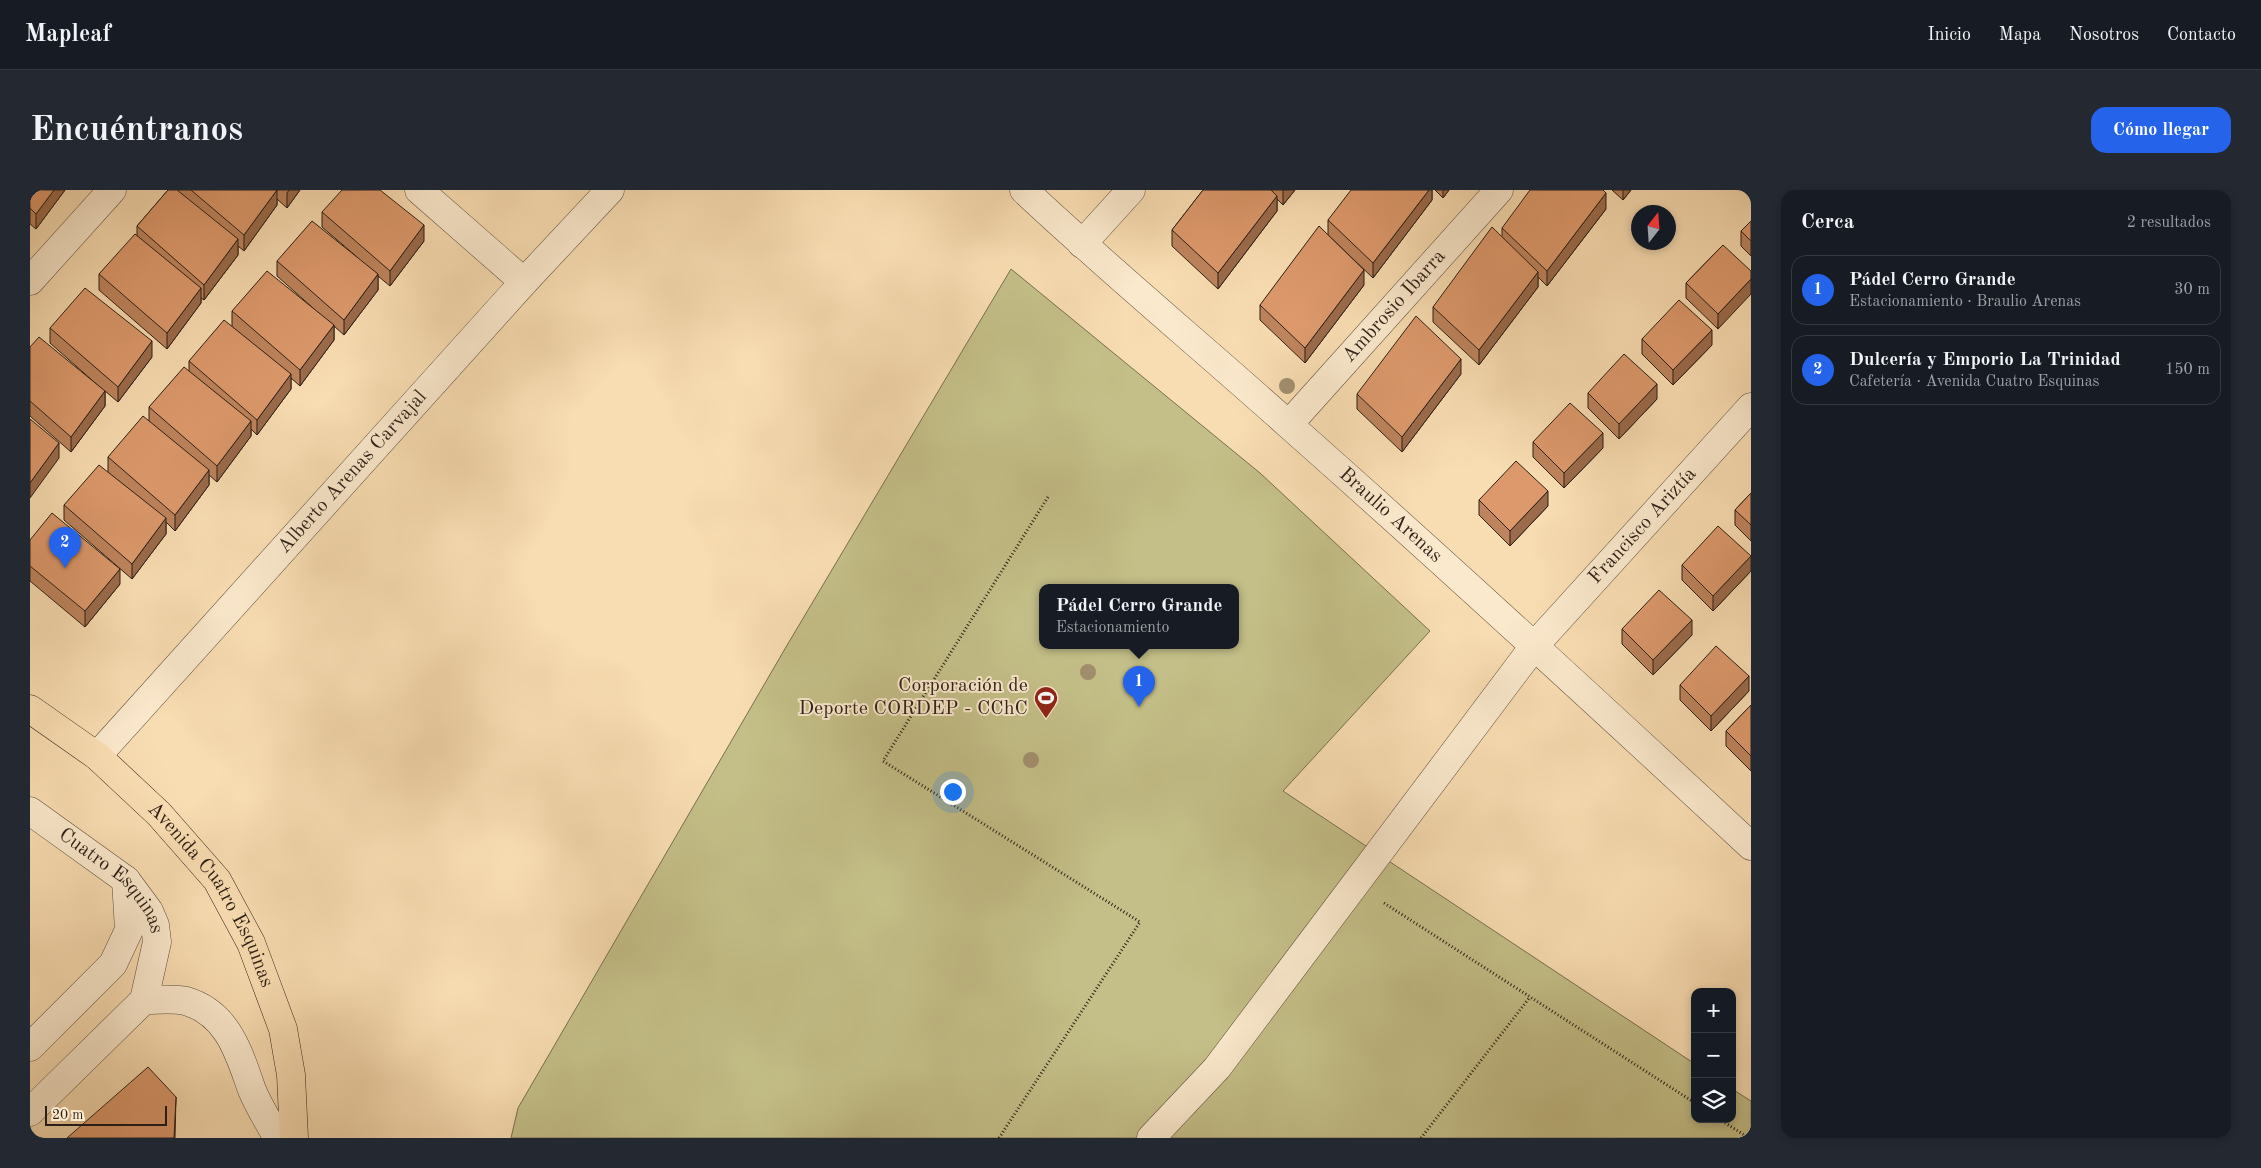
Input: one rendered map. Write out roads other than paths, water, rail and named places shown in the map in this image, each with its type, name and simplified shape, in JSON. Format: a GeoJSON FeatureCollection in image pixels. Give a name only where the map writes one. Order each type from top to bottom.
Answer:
{"type":"FeatureCollection","features":[{"type":"Feature","properties":{"kind":"main road","name":"Avenida Cuatro Esquinas"},"geometry":{"type":"LineString","coordinates":[[30,709],[97,756],[159,814],[217,880],[251,943],[283,1029],[291,1075],[294,1138]]}},
{"type":"Feature","properties":{"kind":"street"},"geometry":{"type":"LineString","coordinates":[[30,281],[112,190]]}},
{"type":"Feature","properties":{"kind":"street"},"geometry":{"type":"LineString","coordinates":[[418,190],[524,282]]}},
{"type":"Feature","properties":{"kind":"street","name":"Alberto Arenas Carvajal"},"geometry":{"type":"LineString","coordinates":[[97,756],[524,282],[610,190]]}},
{"type":"Feature","properties":{"kind":"street","name":"Braulio Arenas"},"geometry":{"type":"LineString","coordinates":[[1024,190],[1082,244],[1289,424],[1535,646],[1751,846]]}},
{"type":"Feature","properties":{"kind":"street"},"geometry":{"type":"LineString","coordinates":[[1082,244],[1130,190]]}},
{"type":"Feature","properties":{"kind":"street","name":"Ambrosio Ibarra"},"geometry":{"type":"LineString","coordinates":[[1289,424],[1500,190]]}},
{"type":"Feature","properties":{"kind":"street","name":"Francisco Ariztía"},"geometry":{"type":"LineString","coordinates":[[1151,1138],[1217,1068],[1535,646],[1751,407]]}},
{"type":"Feature","properties":{"kind":"street","name":"Cuatro Esquinas"},"geometry":{"type":"LineString","coordinates":[[30,811],[126,880],[149,911],[155,925],[156,942],[144,1000]]}},
{"type":"Feature","properties":{"kind":"street"},"geometry":{"type":"LineString","coordinates":[[30,1047],[113,964],[129,930],[126,880]]}},
{"type":"Feature","properties":{"kind":"street"},"geometry":{"type":"LineString","coordinates":[[30,1112],[144,1000],[186,1001],[206,1011],[223,1025],[236,1046],[253,1092],[278,1138]]}},
{"type":"Feature","properties":{"kind":"place","name":"Dulcería y Emporio La Trinidad"},"geometry":{"type":"Point","coordinates":[65,568]}},
{"type":"Feature","properties":{"kind":"place","name":"Pádel Cerro Grande"},"geometry":{"type":"Point","coordinates":[1139,707]}},
{"type":"Feature","properties":{"kind":"place","name":"Corporación de Deporte CORDEP - CChC"},"geometry":{"type":"Point","coordinates":[1046,719]}}]}
